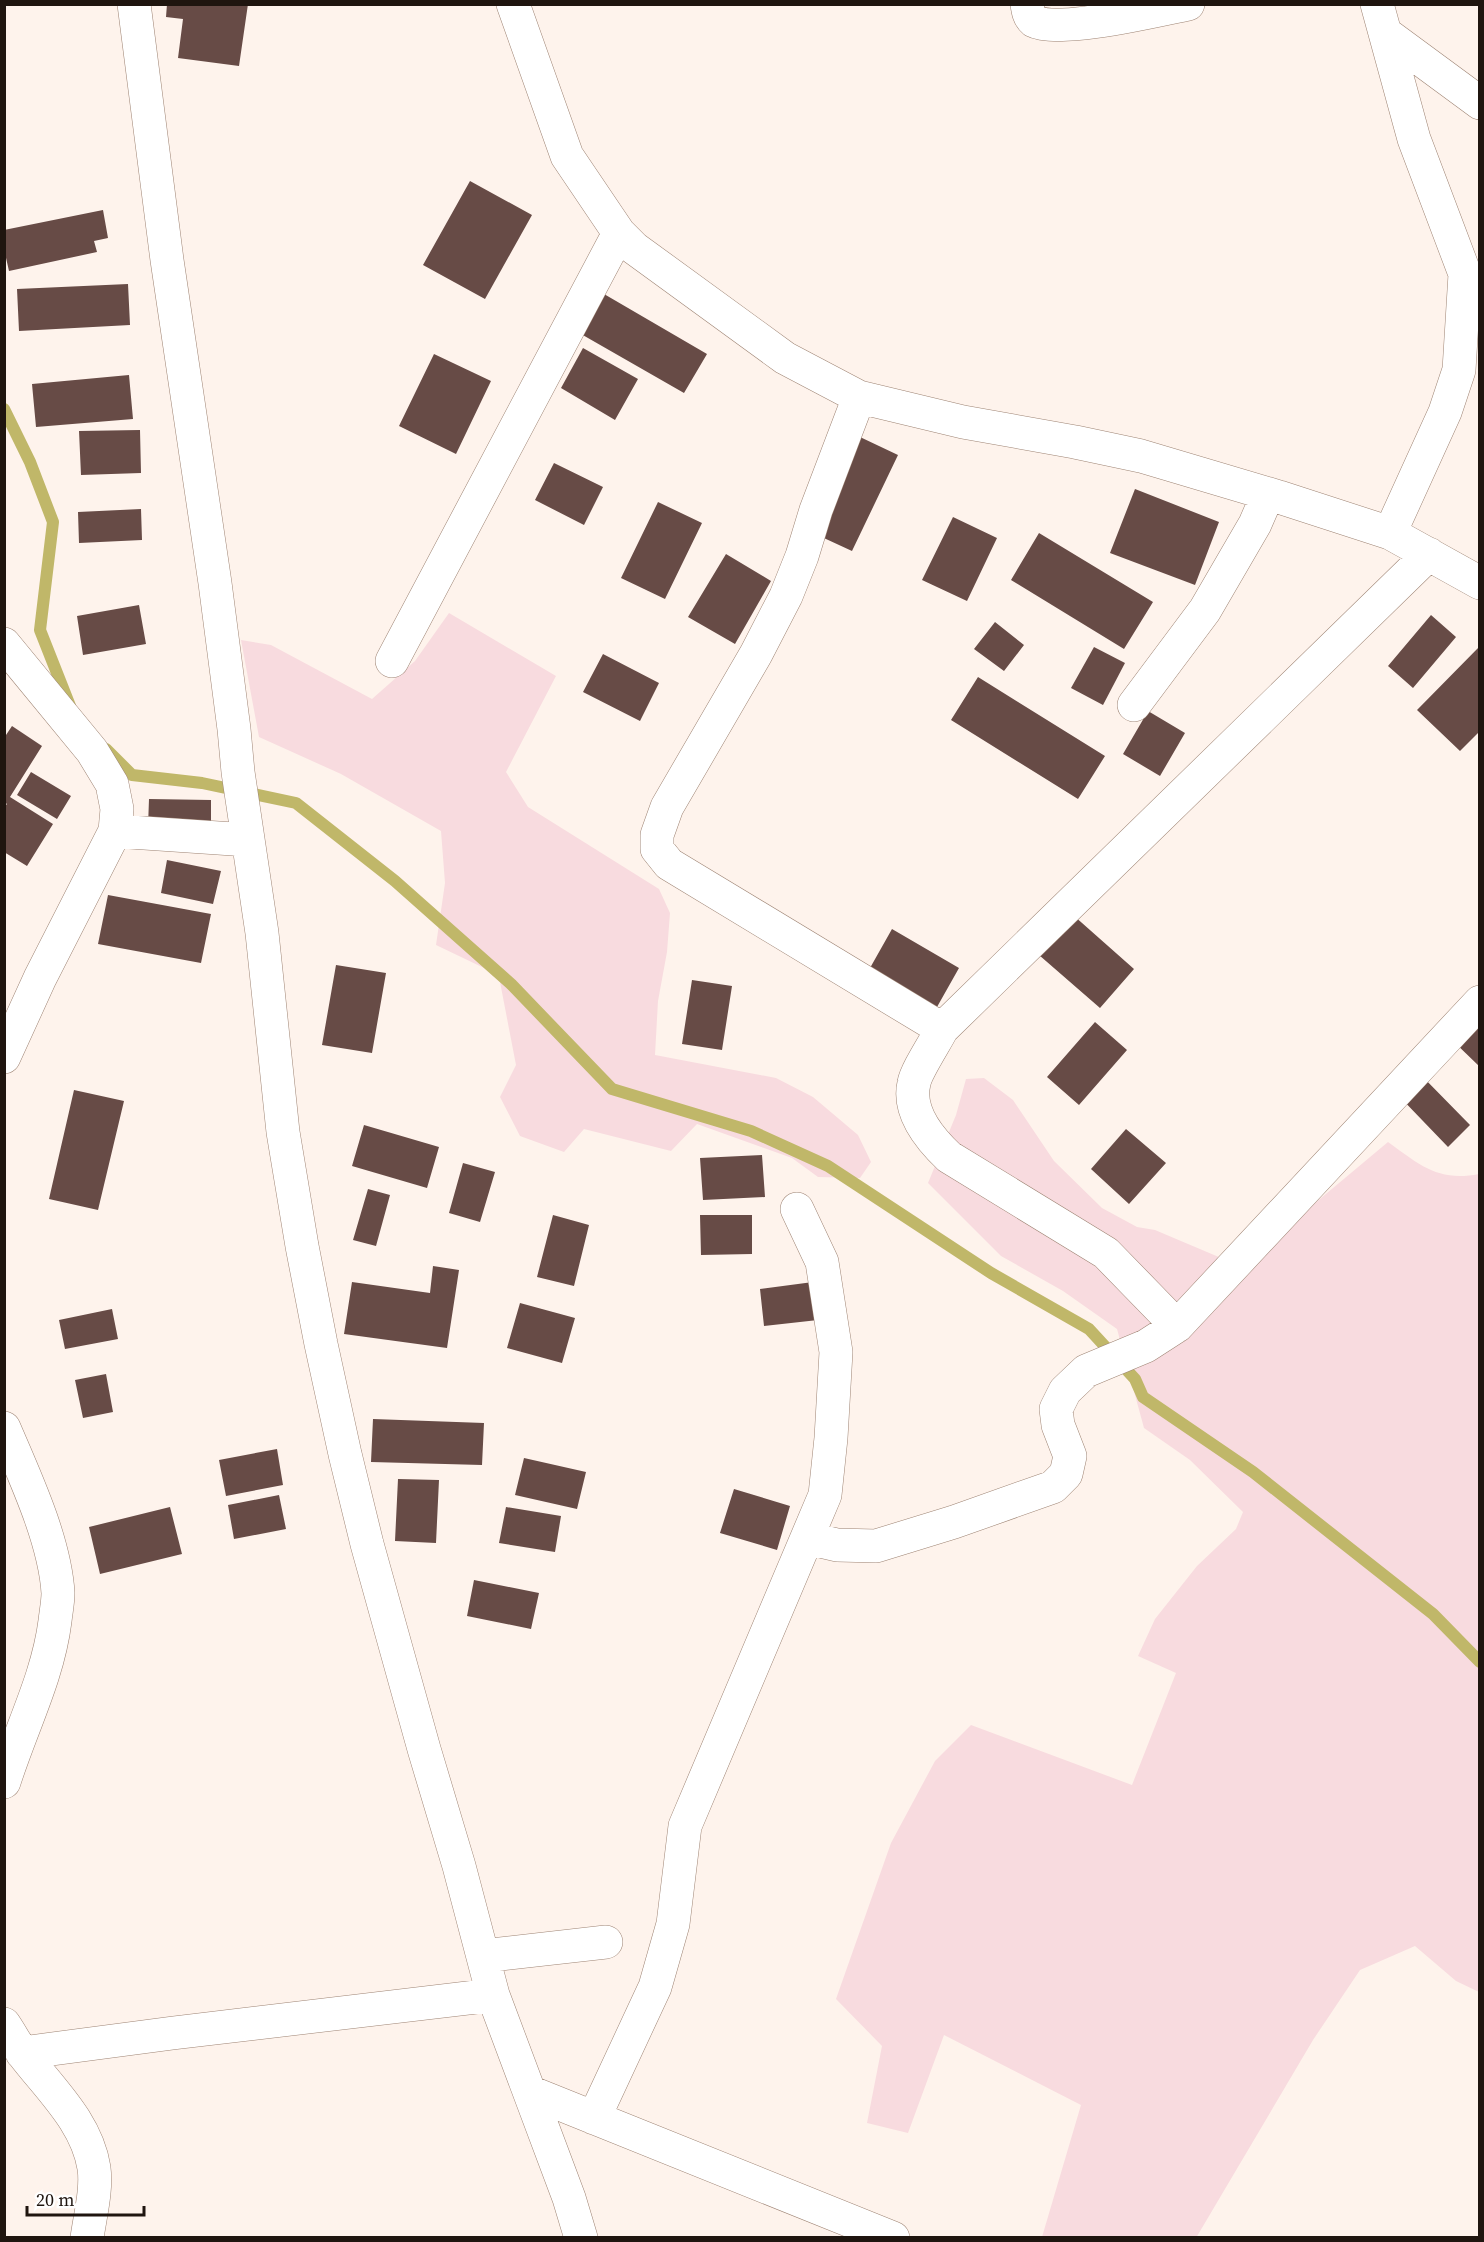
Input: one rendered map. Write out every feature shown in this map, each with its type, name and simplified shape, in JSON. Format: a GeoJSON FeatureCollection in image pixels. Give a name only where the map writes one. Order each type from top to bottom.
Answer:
{"type":"FeatureCollection","features":[{"type":"Feature","properties":{"kind":"street"},"geometry":{"type":"LineString","coordinates":[[134,4],[167,260],[216,584],[238,772],[262,933],[283,1132],[302,1246],[328,1377],[367,1544],[493,1995],[581,2238]]}},
{"type":"Feature","properties":{"kind":"street"},"geometry":{"type":"LineString","coordinates":[[513,4],[567,156],[619,233],[634,248],[785,358],[859,397],[963,422],[1141,456],[1390,533],[1479,583]]}},
{"type":"Feature","properties":{"kind":"street"},"geometry":{"type":"LineString","coordinates":[[1027,4],[1029,15],[1034,21],[1061,25],[1104,20],[1188,4]]}},
{"type":"Feature","properties":{"kind":"street"},"geometry":{"type":"LineString","coordinates":[[1381,19],[1479,104]]}},
{"type":"Feature","properties":{"kind":"street"},"geometry":{"type":"LineString","coordinates":[[1381,19],[1414,139],[1465,274],[1459,370],[1445,412],[1390,533]]}},
{"type":"Feature","properties":{"kind":"street"},"geometry":{"type":"LineString","coordinates":[[392,661],[619,233]]}},
{"type":"Feature","properties":{"kind":"street"},"geometry":{"type":"LineString","coordinates":[[859,397],[786,596],[756,654],[667,807],[657,835],[657,849],[669,864],[942,1029]]}},
{"type":"Feature","properties":{"kind":"street"},"geometry":{"type":"LineString","coordinates":[[1134,705],[1205,610],[1255,525],[1269,494]]}},
{"type":"Feature","properties":{"kind":"street"},"geometry":{"type":"LineString","coordinates":[[1177,1326],[1106,1253],[948,1157],[930,1139],[914,1103],[914,1083],[942,1029],[1429,554]]}},
{"type":"Feature","properties":{"kind":"street"},"geometry":{"type":"LineString","coordinates":[[4,1057],[40,978],[115,831],[117,809],[112,784],[92,751],[9,661]]}},
{"type":"Feature","properties":{"kind":"street"},"geometry":{"type":"LineString","coordinates":[[115,831],[246,829]]}},
{"type":"Feature","properties":{"kind":"street"},"geometry":{"type":"LineString","coordinates":[[807,1538],[837,1545],[876,1546],[954,1522],[1053,1487],[1066,1474],[1070,1456],[1058,1425],[1056,1409],[1065,1391],[1086,1371],[1146,1346],[1177,1326],[1479,1002]]}},
{"type":"Feature","properties":{"kind":"street"},"geometry":{"type":"LineString","coordinates":[[594,2118],[655,1987],[673,1924],[685,1826],[825,1495],[836,1352],[822,1262],[797,1209]]}},
{"type":"Feature","properties":{"kind":"street"},"geometry":{"type":"LineString","coordinates":[[4,1428],[14,1474],[50,1550],[58,1594],[52,1639],[33,1706],[4,1782]]}},
{"type":"Feature","properties":{"kind":"street"},"geometry":{"type":"LineString","coordinates":[[483,1956],[606,1942]]}},
{"type":"Feature","properties":{"kind":"street"},"geometry":{"type":"LineString","coordinates":[[22,2053],[173,2032],[493,1995]]}},
{"type":"Feature","properties":{"kind":"street"},"geometry":{"type":"LineString","coordinates":[[4,2024],[22,2053],[63,2103],[87,2139],[94,2170],[87,2238]]}},
{"type":"Feature","properties":{"kind":"street"},"geometry":{"type":"LineString","coordinates":[[530,2092],[893,2238]]}},
{"type":"Feature","properties":{"kind":"shaded area"},"geometry":{"type":"Polygon","coordinates":[[[449,613],[556,676],[506,772],[528,807],[659,889],[670,913],[667,952],[658,1001],[655,1055],[776,1078],[813,1097],[858,1135],[871,1162],[860,1178],[818,1177],[792,1158],[697,1124],[671,1151],[584,1129],[564,1152],[520,1136],[500,1097],[516,1065],[500,982],[484,968],[436,945],[445,883],[441,831],[341,774],[259,737],[241,640],[271,645],[372,699],[415,661],[449,613]]]}},
{"type":"Feature","properties":{"kind":"shaded area"},"geometry":{"type":"Polygon","coordinates":[[[984,1078],[1013,1100],[1054,1161],[1102,1208],[1137,1227],[1155,1230],[1240,1266],[1388,1142],[1430,1170],[1452,1176],[1479,1174],[1479,1992],[1456,1981],[1415,1946],[1360,1970],[1313,2040],[1196,2238],[1042,2237],[1081,2105],[944,2035],[908,2133],[867,2123],[882,2046],[836,1999],[891,1843],[935,1761],[971,1725],[1132,1785],[1176,1673],[1138,1656],[1155,1619],[1197,1566],[1236,1529],[1243,1512],[1190,1460],[1144,1428],[1117,1329],[1063,1291],[1001,1256],[928,1183],[956,1115],[966,1079],[984,1078]]]}},
{"type":"Feature","properties":{"kind":"building"},"geometry":{"type":"Polygon","coordinates":[[[167,4],[248,4],[239,66],[178,58],[183,19],[166,17],[167,4]]]}},
{"type":"Feature","properties":{"kind":"building"},"geometry":{"type":"Polygon","coordinates":[[[470,181],[532,215],[485,299],[423,265],[470,181]]]}},
{"type":"Feature","properties":{"kind":"building"},"geometry":{"type":"Polygon","coordinates":[[[103,210],[108,238],[94,241],[97,252],[9,271],[4,249],[4,230],[103,210]]]}},
{"type":"Feature","properties":{"kind":"building"},"geometry":{"type":"Polygon","coordinates":[[[128,284],[130,325],[19,331],[17,289],[128,284]]]}},
{"type":"Feature","properties":{"kind":"building"},"geometry":{"type":"Polygon","coordinates":[[[604,294],[707,354],[684,393],[581,334],[604,294]]]}},
{"type":"Feature","properties":{"kind":"building"},"geometry":{"type":"Polygon","coordinates":[[[583,348],[638,379],[615,420],[561,388],[583,348]]]}},
{"type":"Feature","properties":{"kind":"building"},"geometry":{"type":"Polygon","coordinates":[[[434,354],[491,381],[456,454],[399,426],[434,354]]]}},
{"type":"Feature","properties":{"kind":"building"},"geometry":{"type":"Polygon","coordinates":[[[129,375],[133,419],[36,427],[32,384],[129,375]]]}},
{"type":"Feature","properties":{"kind":"building"},"geometry":{"type":"Polygon","coordinates":[[[140,430],[141,473],[81,475],[79,431],[140,430]]]}},
{"type":"Feature","properties":{"kind":"building"},"geometry":{"type":"Polygon","coordinates":[[[860,437],[898,455],[852,551],[813,533],[860,437]]]}},
{"type":"Feature","properties":{"kind":"building"},"geometry":{"type":"Polygon","coordinates":[[[554,463],[603,487],[584,525],[535,500],[554,463]]]}},
{"type":"Feature","properties":{"kind":"building"},"geometry":{"type":"Polygon","coordinates":[[[1135,489],[1219,522],[1195,585],[1110,553],[1135,489]]]}},
{"type":"Feature","properties":{"kind":"building"},"geometry":{"type":"Polygon","coordinates":[[[658,502],[702,523],[665,599],[621,578],[658,502]]]}},
{"type":"Feature","properties":{"kind":"building"},"geometry":{"type":"Polygon","coordinates":[[[141,509],[142,540],[79,543],[78,512],[141,509]]]}},
{"type":"Feature","properties":{"kind":"building"},"geometry":{"type":"Polygon","coordinates":[[[953,517],[997,538],[967,601],[922,580],[953,517]]]}},
{"type":"Feature","properties":{"kind":"building"},"geometry":{"type":"Polygon","coordinates":[[[1039,533],[1153,602],[1124,649],[1011,580],[1039,533]]]}},
{"type":"Feature","properties":{"kind":"building"},"geometry":{"type":"Polygon","coordinates":[[[726,554],[771,581],[735,644],[688,617],[726,554]]]}},
{"type":"Feature","properties":{"kind":"building"},"geometry":{"type":"Polygon","coordinates":[[[139,605],[146,644],[83,655],[77,616],[139,605]]]}},
{"type":"Feature","properties":{"kind":"building"},"geometry":{"type":"Polygon","coordinates":[[[1431,615],[1456,637],[1413,688],[1388,666],[1431,615]]]}},
{"type":"Feature","properties":{"kind":"building"},"geometry":{"type":"Polygon","coordinates":[[[995,622],[1024,645],[1004,671],[974,649],[995,622]]]}},
{"type":"Feature","properties":{"kind":"building"},"geometry":{"type":"Polygon","coordinates":[[[1480,646],[1480,731],[1460,751],[1417,710],[1480,646]]]}},
{"type":"Feature","properties":{"kind":"building"},"geometry":{"type":"Polygon","coordinates":[[[1094,647],[1125,663],[1103,705],[1071,688],[1094,647]]]}},
{"type":"Feature","properties":{"kind":"building"},"geometry":{"type":"Polygon","coordinates":[[[603,654],[659,683],[640,721],[583,692],[603,654]]]}},
{"type":"Feature","properties":{"kind":"building"},"geometry":{"type":"Polygon","coordinates":[[[978,677],[1105,756],[1078,799],[951,720],[978,677]]]}},
{"type":"Feature","properties":{"kind":"building"},"geometry":{"type":"Polygon","coordinates":[[[1148,711],[1185,733],[1160,776],[1123,754],[1148,711]]]}},
{"type":"Feature","properties":{"kind":"building"},"geometry":{"type":"Polygon","coordinates":[[[12,726],[42,746],[10,797],[53,824],[27,866],[4,852],[4,807],[7,804],[4,802],[4,738],[12,726]]]}},
{"type":"Feature","properties":{"kind":"building"},"geometry":{"type":"Polygon","coordinates":[[[31,772],[71,796],[57,819],[17,795],[31,772]]]}},
{"type":"Feature","properties":{"kind":"building"},"geometry":{"type":"Polygon","coordinates":[[[149,799],[211,800],[211,827],[148,827],[149,799]]]}},
{"type":"Feature","properties":{"kind":"building"},"geometry":{"type":"Polygon","coordinates":[[[167,860],[221,871],[213,904],[161,893],[167,860]]]}},
{"type":"Feature","properties":{"kind":"building"},"geometry":{"type":"Polygon","coordinates":[[[108,895],[211,914],[201,963],[98,944],[108,895]]]}},
{"type":"Feature","properties":{"kind":"building"},"geometry":{"type":"Polygon","coordinates":[[[1073,915],[1134,969],[1100,1008],[1039,955],[1073,915]]]}},
{"type":"Feature","properties":{"kind":"building"},"geometry":{"type":"Polygon","coordinates":[[[892,929],[959,968],[937,1007],[870,968],[892,929]]]}},
{"type":"Feature","properties":{"kind":"building"},"geometry":{"type":"Polygon","coordinates":[[[336,965],[386,973],[372,1053],[322,1045],[336,965]]]}},
{"type":"Feature","properties":{"kind":"building"},"geometry":{"type":"Polygon","coordinates":[[[692,980],[732,986],[722,1050],[682,1044],[692,980]]]}},
{"type":"Feature","properties":{"kind":"building"},"geometry":{"type":"Polygon","coordinates":[[[1480,1009],[1480,1067],[1451,1039],[1480,1009]]]}},
{"type":"Feature","properties":{"kind":"building"},"geometry":{"type":"Polygon","coordinates":[[[1095,1022],[1127,1050],[1079,1105],[1047,1077],[1095,1022]]]}},
{"type":"Feature","properties":{"kind":"building"},"geometry":{"type":"Polygon","coordinates":[[[1419,1073],[1470,1125],[1448,1147],[1397,1094],[1419,1073]]]}},
{"type":"Feature","properties":{"kind":"building"},"geometry":{"type":"Polygon","coordinates":[[[74,1090],[124,1101],[98,1210],[49,1199],[74,1090]]]}},
{"type":"Feature","properties":{"kind":"building"},"geometry":{"type":"Polygon","coordinates":[[[364,1125],[439,1147],[427,1188],[352,1166],[364,1125]]]}},
{"type":"Feature","properties":{"kind":"building"},"geometry":{"type":"Polygon","coordinates":[[[1126,1129],[1166,1163],[1129,1204],[1091,1169],[1126,1129]]]}},
{"type":"Feature","properties":{"kind":"building"},"geometry":{"type":"Polygon","coordinates":[[[762,1155],[765,1197],[703,1200],[700,1158],[762,1155]]]}},
{"type":"Feature","properties":{"kind":"building"},"geometry":{"type":"Polygon","coordinates":[[[463,1163],[495,1172],[480,1222],[449,1213],[463,1163]]]}},
{"type":"Feature","properties":{"kind":"building"},"geometry":{"type":"Polygon","coordinates":[[[368,1189],[390,1195],[376,1246],[353,1240],[368,1189]]]}},
{"type":"Feature","properties":{"kind":"building"},"geometry":{"type":"Polygon","coordinates":[[[553,1215],[589,1225],[574,1286],[537,1277],[553,1215]]]}},
{"type":"Feature","properties":{"kind":"building"},"geometry":{"type":"Polygon","coordinates":[[[700,1215],[752,1215],[752,1254],[701,1255],[700,1215]]]}},
{"type":"Feature","properties":{"kind":"building"},"geometry":{"type":"Polygon","coordinates":[[[433,1266],[459,1270],[447,1348],[344,1334],[352,1282],[430,1293],[433,1266]]]}},
{"type":"Feature","properties":{"kind":"building"},"geometry":{"type":"Polygon","coordinates":[[[813,1282],[818,1320],[764,1326],[760,1289],[813,1282]]]}},
{"type":"Feature","properties":{"kind":"building"},"geometry":{"type":"Polygon","coordinates":[[[520,1303],[575,1318],[562,1363],[507,1348],[520,1303]]]}},
{"type":"Feature","properties":{"kind":"building"},"geometry":{"type":"Polygon","coordinates":[[[112,1309],[118,1339],[65,1349],[59,1320],[112,1309]]]}},
{"type":"Feature","properties":{"kind":"building"},"geometry":{"type":"Polygon","coordinates":[[[106,1374],[113,1412],[83,1418],[75,1380],[106,1374]]]}},
{"type":"Feature","properties":{"kind":"building"},"geometry":{"type":"Polygon","coordinates":[[[373,1419],[484,1423],[482,1465],[371,1462],[373,1419]]]}},
{"type":"Feature","properties":{"kind":"building"},"geometry":{"type":"Polygon","coordinates":[[[277,1449],[283,1485],[226,1496],[219,1460],[277,1449]]]}},
{"type":"Feature","properties":{"kind":"building"},"geometry":{"type":"Polygon","coordinates":[[[524,1458],[586,1472],[577,1509],[515,1495],[524,1458]]]}},
{"type":"Feature","properties":{"kind":"building"},"geometry":{"type":"Polygon","coordinates":[[[398,1479],[439,1480],[436,1543],[395,1541],[398,1479]]]}},
{"type":"Feature","properties":{"kind":"building"},"geometry":{"type":"Polygon","coordinates":[[[734,1489],[790,1506],[777,1550],[720,1533],[734,1489]]]}},
{"type":"Feature","properties":{"kind":"building"},"geometry":{"type":"Polygon","coordinates":[[[279,1495],[286,1529],[234,1539],[228,1505],[279,1495]]]}},
{"type":"Feature","properties":{"kind":"building"},"geometry":{"type":"Polygon","coordinates":[[[170,1507],[182,1554],[100,1574],[89,1527],[170,1507]]]}},
{"type":"Feature","properties":{"kind":"building"},"geometry":{"type":"Polygon","coordinates":[[[506,1507],[561,1516],[555,1552],[499,1543],[506,1507]]]}},
{"type":"Feature","properties":{"kind":"building"},"geometry":{"type":"Polygon","coordinates":[[[474,1580],[539,1593],[531,1629],[467,1616],[474,1580]]]}},
{"type":"Feature","properties":{"kind":"waterway"},"geometry":{"type":"LineString","coordinates":[[4,409],[30,462],[53,522],[40,630],[70,706]]}},
{"type":"Feature","properties":{"kind":"waterway"},"geometry":{"type":"LineString","coordinates":[[106,749],[132,775],[202,783],[296,803],[395,881],[511,984],[612,1089],[751,1131],[828,1166],[991,1273],[1089,1329],[1135,1379],[1143,1397],[1253,1472],[1433,1614],[1480,1662]]}}]}
